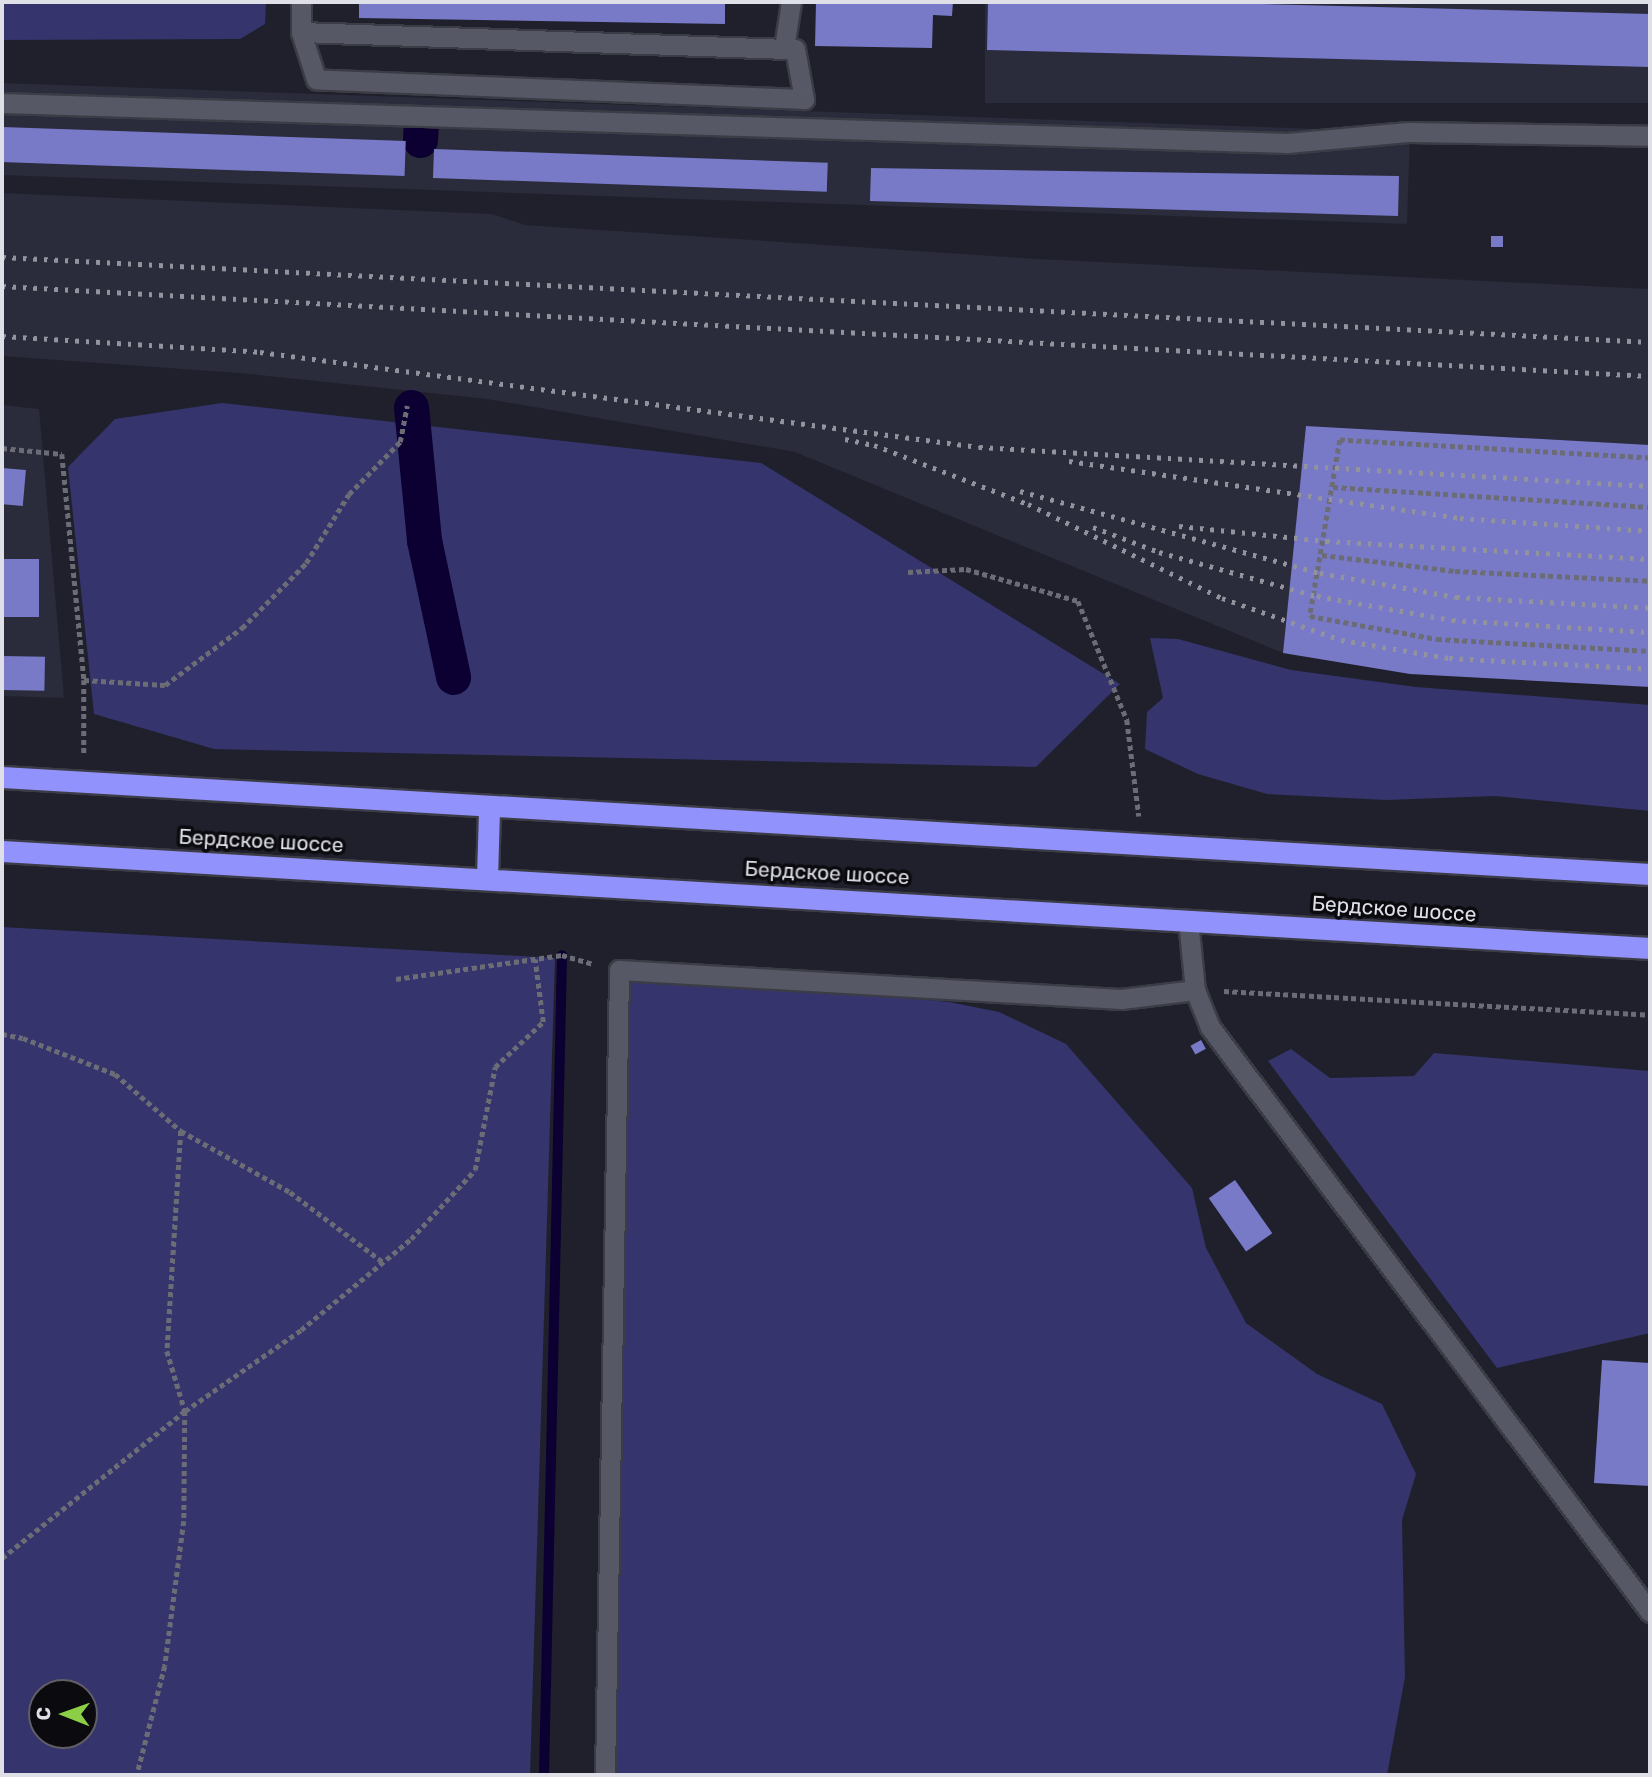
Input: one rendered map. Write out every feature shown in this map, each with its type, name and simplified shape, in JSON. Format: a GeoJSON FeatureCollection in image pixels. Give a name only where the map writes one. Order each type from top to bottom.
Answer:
{"type":"FeatureCollection","features":[{"type":"Feature","properties":{"kind":"highway"},"geometry":{"type":"LineString","coordinates":[[2,777],[489,809],[1142,841],[1650,874]]}},
{"type":"Feature","properties":{"kind":"highway"},"geometry":{"type":"LineString","coordinates":[[487,878],[489,809]]}},
{"type":"Feature","properties":{"kind":"highway","name":"Бердское шоссе"},"geometry":{"type":"LineString","coordinates":[[2,851],[1650,948]]}},
{"type":"Feature","properties":{"kind":"lane"},"geometry":{"type":"LineString","coordinates":[[301,2],[301,32],[316,79],[804,99],[795,48],[301,32]]}},
{"type":"Feature","properties":{"kind":"lane"},"geometry":{"type":"LineString","coordinates":[[784,48],[791,2]]}},
{"type":"Feature","properties":{"kind":"lane"},"geometry":{"type":"LineString","coordinates":[[2,103],[1287,143],[1408,132],[1650,136]]}},
{"type":"Feature","properties":{"kind":"lane"},"geometry":{"type":"LineString","coordinates":[[1188,920],[1195,990],[1210,1027],[1650,1612]]}},
{"type":"Feature","properties":{"kind":"lane"},"geometry":{"type":"LineString","coordinates":[[605,1775],[619,970],[1121,999],[1195,990]]}},
{"type":"Feature","properties":{"kind":"path"},"geometry":{"type":"LineString","coordinates":[[83,680],[165,685],[242,628],[306,563],[349,494],[400,442],[407,406]]}},
{"type":"Feature","properties":{"kind":"path"},"geometry":{"type":"LineString","coordinates":[[1650,458],[1340,440],[1310,616],[1437,639],[1650,651]]}},
{"type":"Feature","properties":{"kind":"path"},"geometry":{"type":"LineString","coordinates":[[2,448],[62,454],[83,680],[84,782]]}},
{"type":"Feature","properties":{"kind":"path"},"geometry":{"type":"LineString","coordinates":[[1333,487],[1650,507]]}},
{"type":"Feature","properties":{"kind":"path"},"geometry":{"type":"LineString","coordinates":[[1322,555],[1455,571],[1650,581]]}},
{"type":"Feature","properties":{"kind":"path"},"geometry":{"type":"LineString","coordinates":[[908,572],[966,569],[1078,601],[1128,720],[1142,841]]}},
{"type":"Feature","properties":{"kind":"path"},"geometry":{"type":"LineString","coordinates":[[396,979],[562,955],[619,970]]}},
{"type":"Feature","properties":{"kind":"path"},"geometry":{"type":"LineString","coordinates":[[2,1558],[185,1411],[301,1330],[411,1239],[475,1170],[495,1067],[543,1022],[535,960]]}},
{"type":"Feature","properties":{"kind":"path"},"geometry":{"type":"LineString","coordinates":[[1195,990],[1650,1015]]}},
{"type":"Feature","properties":{"kind":"path"},"geometry":{"type":"LineString","coordinates":[[2,1034],[23,1038],[115,1074],[181,1131],[290,1192],[383,1262]]}},
{"type":"Feature","properties":{"kind":"path"},"geometry":{"type":"LineString","coordinates":[[137,1775],[165,1666],[179,1560],[185,1411],[167,1351],[181,1131]]}},
{"type":"Feature","properties":{"kind":"shaded area"},"geometry":{"type":"Polygon","coordinates":[[[2,2],[266,2],[265,24],[240,39],[2,40],[2,2]]]}},
{"type":"Feature","properties":{"kind":"shaded area"},"geometry":{"type":"Polygon","coordinates":[[[985,2],[1650,2],[1650,103],[985,103],[985,2]]]}},
{"type":"Feature","properties":{"kind":"shaded area"},"geometry":{"type":"Polygon","coordinates":[[[2,83],[1410,132],[1407,224],[2,175],[2,83]]]}},
{"type":"Feature","properties":{"kind":"shaded area"},"geometry":{"type":"Polygon","coordinates":[[[2,193],[492,214],[525,225],[1038,259],[1650,289],[1650,445],[1307,426],[1283,653],[795,452],[487,399],[239,373],[2,356],[2,193]]]}},
{"type":"Feature","properties":{"kind":"shaded area"},"geometry":{"type":"Polygon","coordinates":[[[222,403],[761,463],[1120,684],[1036,767],[214,749],[94,714],[68,467],[115,419],[222,403]]]}},
{"type":"Feature","properties":{"kind":"shaded area"},"geometry":{"type":"Polygon","coordinates":[[[2,405],[39,409],[64,698],[2,696],[2,405]]]}},
{"type":"Feature","properties":{"kind":"shaded area"},"geometry":{"type":"Polygon","coordinates":[[[1150,638],[1178,639],[1291,670],[1416,687],[1650,705],[1650,811],[1495,796],[1386,800],[1267,794],[1198,774],[1145,749],[1147,712],[1163,698],[1150,638]]]}},
{"type":"Feature","properties":{"kind":"shaded area"},"geometry":{"type":"Polygon","coordinates":[[[2,927],[555,958],[530,1775],[2,1775],[2,927]]]}},
{"type":"Feature","properties":{"kind":"shaded area"},"geometry":{"type":"Polygon","coordinates":[[[623,970],[949,1002],[999,1012],[1066,1044],[1192,1188],[1206,1248],[1246,1323],[1317,1374],[1382,1404],[1416,1474],[1402,1520],[1405,1677],[1387,1775],[599,1775],[623,970]]]}},
{"type":"Feature","properties":{"kind":"shaded area"},"geometry":{"type":"Polygon","coordinates":[[[1291,1049],[1330,1078],[1414,1076],[1434,1053],[1650,1071],[1650,1333],[1497,1368],[1268,1061],[1291,1049]]]}},
{"type":"Feature","properties":{"kind":"building"},"geometry":{"type":"Polygon","coordinates":[[[359,2],[725,2],[725,24],[359,18],[359,2]]]}},
{"type":"Feature","properties":{"kind":"building"},"geometry":{"type":"Polygon","coordinates":[[[816,2],[953,2],[952,16],[933,15],[932,48],[815,46],[816,2]]]}},
{"type":"Feature","properties":{"kind":"building"},"geometry":{"type":"Polygon","coordinates":[[[988,2],[1187,2],[1650,14],[1650,67],[987,50],[988,2]]]}},
{"type":"Feature","properties":{"kind":"building"},"geometry":{"type":"Polygon","coordinates":[[[2,127],[406,141],[405,176],[2,162],[2,127]]]}},
{"type":"Feature","properties":{"kind":"building"},"geometry":{"type":"Polygon","coordinates":[[[434,149],[828,163],[827,192],[433,178],[434,149]]]}},
{"type":"Feature","properties":{"kind":"building"},"geometry":{"type":"Polygon","coordinates":[[[871,168],[1399,176],[1398,216],[870,201],[871,168]]]}},
{"type":"Feature","properties":{"kind":"building"},"geometry":{"type":"Polygon","coordinates":[[[1491,236],[1503,236],[1503,247],[1491,247],[1491,236]]]}},
{"type":"Feature","properties":{"kind":"building"},"geometry":{"type":"Polygon","coordinates":[[[1306,426],[1650,445],[1650,687],[1410,674],[1283,653],[1306,426]]]}},
{"type":"Feature","properties":{"kind":"building"},"geometry":{"type":"Polygon","coordinates":[[[2,468],[26,470],[23,506],[2,504],[2,468]]]}},
{"type":"Feature","properties":{"kind":"building"},"geometry":{"type":"Polygon","coordinates":[[[2,559],[39,559],[39,617],[2,617],[2,559]]]}},
{"type":"Feature","properties":{"kind":"building"},"geometry":{"type":"Polygon","coordinates":[[[2,656],[45,657],[44,691],[2,690],[2,656]]]}},
{"type":"Feature","properties":{"kind":"building"},"geometry":{"type":"Polygon","coordinates":[[[1201,1040],[1206,1049],[1195,1055],[1191,1046],[1201,1040]]]}},
{"type":"Feature","properties":{"kind":"building"},"geometry":{"type":"Polygon","coordinates":[[[1235,1180],[1272,1233],[1246,1252],[1209,1198],[1235,1180]]]}},
{"type":"Feature","properties":{"kind":"building"},"geometry":{"type":"Polygon","coordinates":[[[1602,1360],[1650,1363],[1650,1486],[1594,1483],[1602,1360]]]}},
{"type":"Feature","properties":{"kind":"waterway"},"geometry":{"type":"LineString","coordinates":[[420,140],[421,122]]}},
{"type":"Feature","properties":{"kind":"waterway"},"geometry":{"type":"LineString","coordinates":[[411,407],[424,540],[453,677]]}},
{"type":"Feature","properties":{"kind":"waterway"},"geometry":{"type":"LineString","coordinates":[[544,1775],[562,955]]}},
{"type":"Feature","properties":{"kind":"railway"},"geometry":{"type":"LineString","coordinates":[[2,257],[1650,342]]}},
{"type":"Feature","properties":{"kind":"railway"},"geometry":{"type":"LineString","coordinates":[[2,286],[1650,376]]}},
{"type":"Feature","properties":{"kind":"railway"},"geometry":{"type":"LineString","coordinates":[[2,336],[260,352],[979,447],[1650,486]]}},
{"type":"Feature","properties":{"kind":"railway"},"geometry":{"type":"LineString","coordinates":[[845,439],[874,445],[1028,504],[1222,598],[1341,640],[1449,658],[1650,669]]}},
{"type":"Feature","properties":{"kind":"railway"},"geometry":{"type":"LineString","coordinates":[[1069,461],[1460,518],[1650,531]]}},
{"type":"Feature","properties":{"kind":"railway"},"geometry":{"type":"LineString","coordinates":[[1020,491],[1320,573],[1456,597],[1650,608]]}},
{"type":"Feature","properties":{"kind":"railway"},"geometry":{"type":"LineString","coordinates":[[1179,526],[1326,541],[1650,559]]}},
{"type":"Feature","properties":{"kind":"railway"},"geometry":{"type":"LineString","coordinates":[[1093,527],[1159,552],[1317,596],[1452,620],[1650,632]]}}]}
